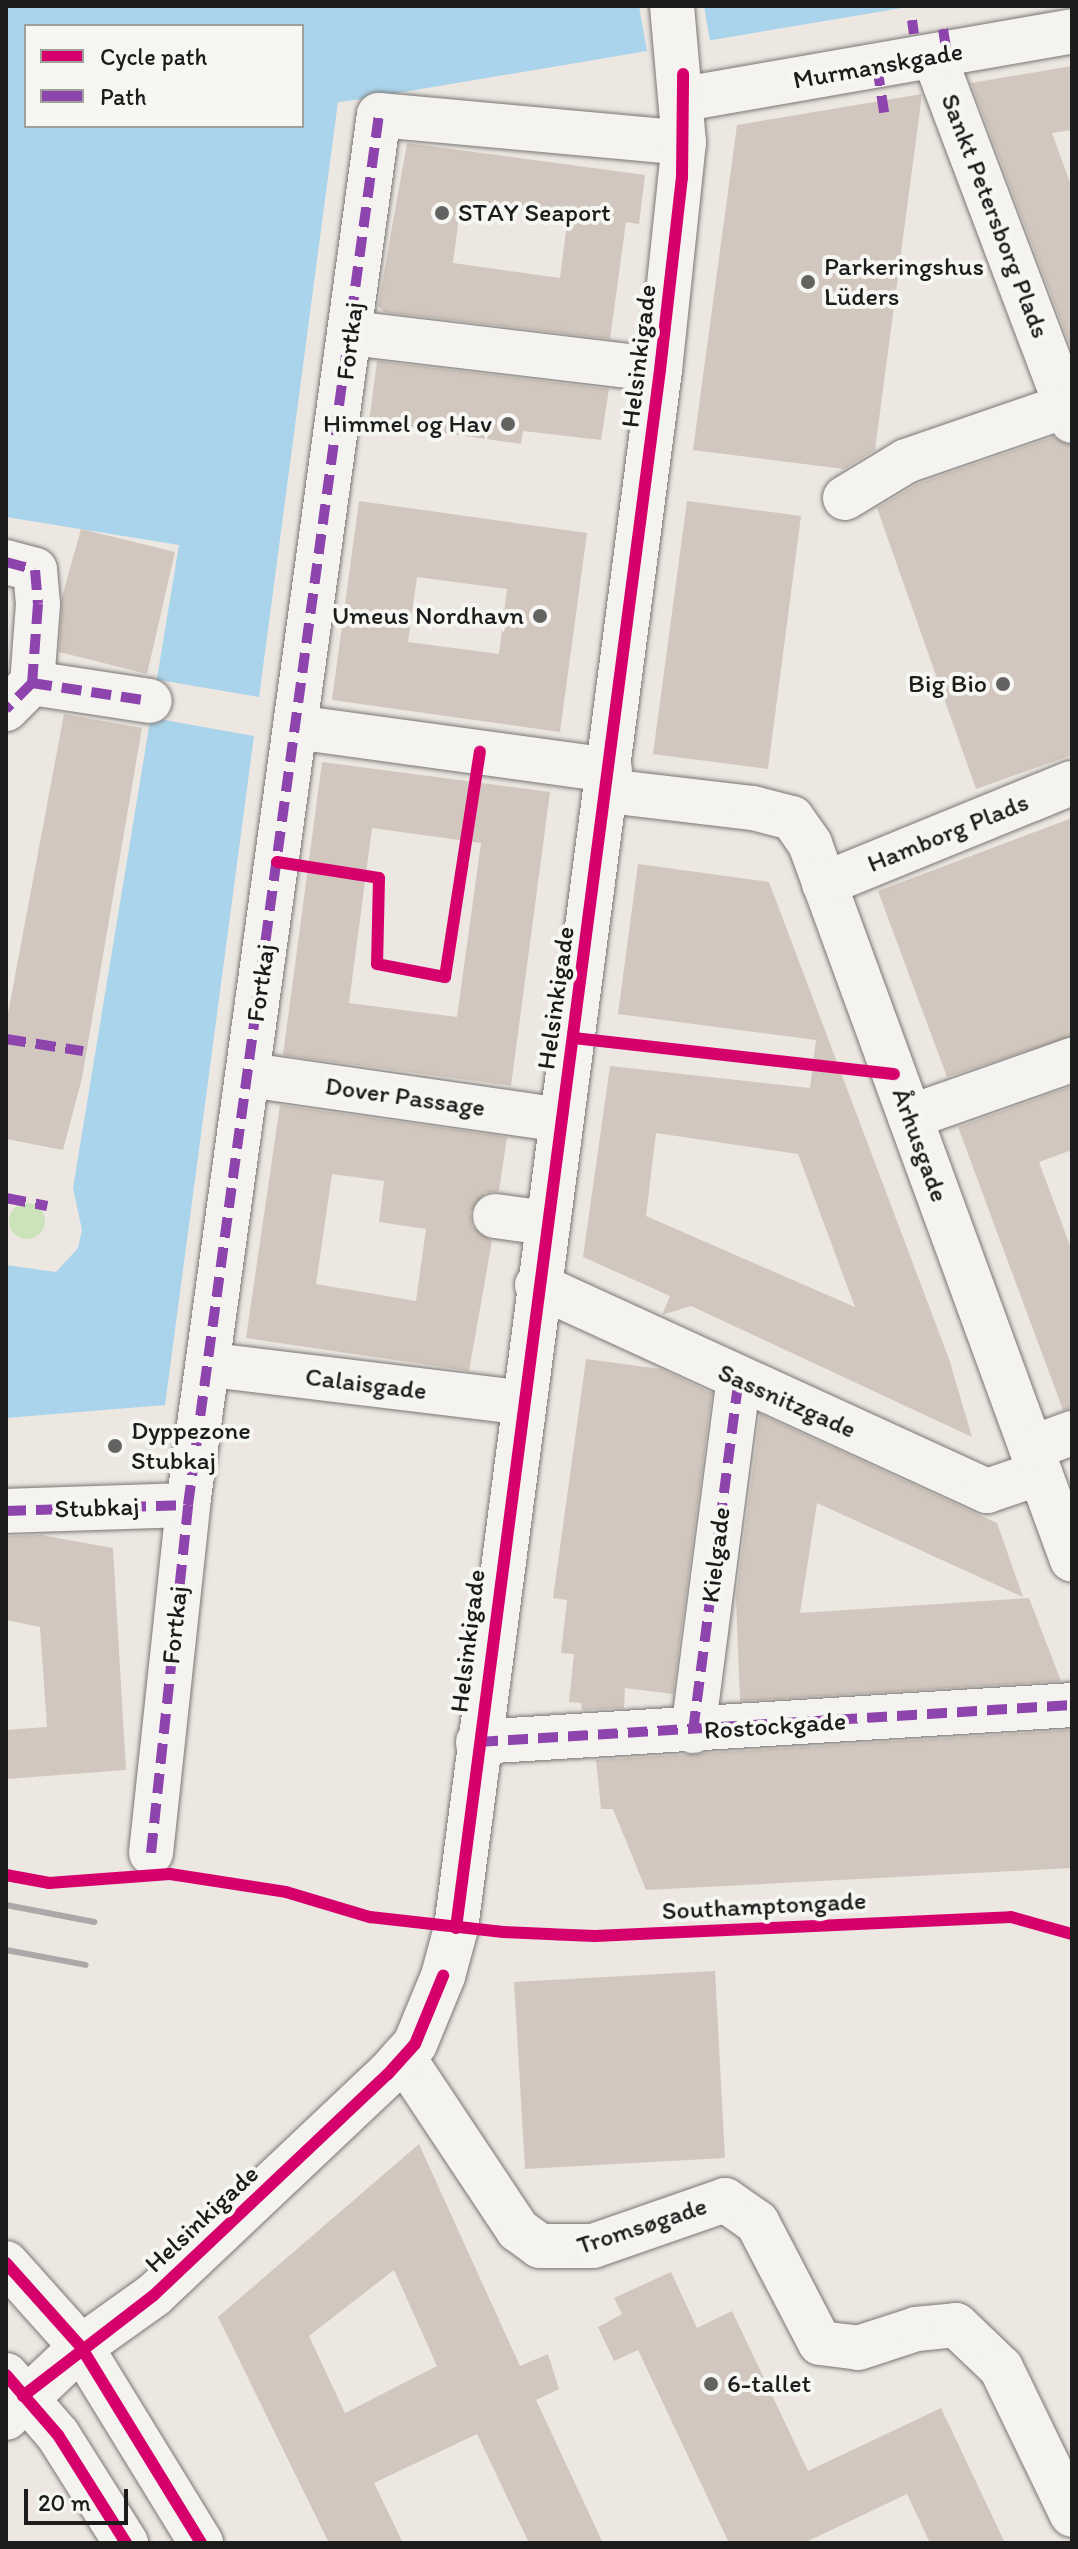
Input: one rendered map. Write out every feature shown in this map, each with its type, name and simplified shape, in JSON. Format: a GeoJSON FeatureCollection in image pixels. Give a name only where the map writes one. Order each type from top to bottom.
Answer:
{"type":"FeatureCollection","features":[{"type":"Feature","properties":{"kind":"street","name":"Helsinkigade"},"geometry":{"type":"LineString","coordinates":[[12,2396],[154,2295],[403,2057],[443,1976],[456,1928],[520,1402],[609,780],[660,370],[684,143],[683,86],[672,6]]}},
{"type":"Feature","properties":{"kind":"street","name":"Murmanskgade"},"geometry":{"type":"LineString","coordinates":[[683,86],[934,56],[1072,31]]}},
{"type":"Feature","properties":{"kind":"street","name":"Sankt Petersborg Plads"},"geometry":{"type":"LineString","coordinates":[[934,56],[1069,413]]}},
{"type":"Feature","properties":{"kind":"street","name":"Fortkaj"},"geometry":{"type":"LineString","coordinates":[[151,1853],[188,1505],[212,1365],[379,115],[684,143]]}},
{"type":"Feature","properties":{"kind":"street"},"geometry":{"type":"LineString","coordinates":[[351,333],[660,370]]}},
{"type":"Feature","properties":{"kind":"street"},"geometry":{"type":"LineString","coordinates":[[845,498],[906,461],[1069,413]]}},
{"type":"Feature","properties":{"kind":"street"},"geometry":{"type":"LineString","coordinates":[[6,562],[35,570],[19,696],[150,701]]}},
{"type":"Feature","properties":{"kind":"street"},"geometry":{"type":"LineString","coordinates":[[295,727],[609,780]]}},
{"type":"Feature","properties":{"kind":"street","name":"Århusgade"},"geometry":{"type":"LineString","coordinates":[[609,780],[792,818],[824,884],[1072,1560]]}},
{"type":"Feature","properties":{"kind":"street","name":"Hamborg Plads"},"geometry":{"type":"LineString","coordinates":[[824,884],[1072,783]]}},
{"type":"Feature","properties":{"kind":"street"},"geometry":{"type":"LineString","coordinates":[[910,1117],[1072,1060]]}},
{"type":"Feature","properties":{"kind":"street","name":"Dover Passage"},"geometry":{"type":"LineString","coordinates":[[249,1075],[561,1120]]}},
{"type":"Feature","properties":{"kind":"street"},"geometry":{"type":"LineString","coordinates":[[495,1216],[546,1223]]}},
{"type":"Feature","properties":{"kind":"street","name":"Sassnitzgade"},"geometry":{"type":"LineString","coordinates":[[537,1285],[987,1491],[1072,1433]]}},
{"type":"Feature","properties":{"kind":"street","name":"Calaisgade"},"geometry":{"type":"LineString","coordinates":[[212,1365],[520,1402]]}},
{"type":"Feature","properties":{"kind":"street","name":"Kielgade"},"geometry":{"type":"LineString","coordinates":[[693,1731],[739,1379]]}},
{"type":"Feature","properties":{"kind":"street","name":"Stubkaj"},"geometry":{"type":"LineString","coordinates":[[6,1511],[188,1505]]}},
{"type":"Feature","properties":{"kind":"street","name":"Rostockgade"},"geometry":{"type":"LineString","coordinates":[[478,1742],[1072,1705]]}},
{"type":"Feature","properties":{"kind":"street","name":"Tromsøgade"},"geometry":{"type":"LineString","coordinates":[[403,2057],[518,2230],[540,2246],[593,2246],[725,2200],[757,2222],[820,2343],[858,2348],[916,2329],[956,2325],[1001,2368],[1072,2515]]}},
{"type":"Feature","properties":{"kind":"street"},"geometry":{"type":"LineString","coordinates":[[6,2263],[81,2347],[201,2543]]}},
{"type":"Feature","properties":{"kind":"street"},"geometry":{"type":"LineString","coordinates":[[12,2396],[58,2435],[126,2543]]}},
{"type":"Feature","properties":{"kind":"green space"},"geometry":{"type":"Polygon","coordinates":[[[27,1203],[40,1208],[45,1221],[40,1234],[27,1239],[14,1234],[9,1221],[14,1208],[27,1203]]]}},
{"type":"Feature","properties":{"kind":"water"},"geometry":{"type":"Polygon","coordinates":[[[6,6],[914,6],[362,99],[183,1422],[6,1433],[6,1265],[56,1272],[78,1248],[82,1230],[73,1188],[179,545],[6,517],[6,6]]]}},
{"type":"Feature","properties":{"kind":"pier"},"geometry":{"type":"Polygon","coordinates":[[[639,6],[704,6],[710,41],[647,51],[639,6]]]}},
{"type":"Feature","properties":{"kind":"pier"},"geometry":{"type":"Polygon","coordinates":[[[362,99],[182,1426],[134,1429],[142,1454],[129,1468],[114,1470],[90,1452],[88,1432],[6,1437],[6,1418],[165,1405],[254,736],[147,717],[153,679],[259,697],[338,102],[362,99]]]}},
{"type":"Feature","properties":{"kind":"building"},"geometry":{"type":"Polygon","coordinates":[[[1072,66],[1072,130],[1052,133],[1072,188],[1072,350],[971,83],[1072,66]]]}},
{"type":"Feature","properties":{"kind":"building","name":"Parkeringshus Lüders"},"geometry":{"type":"Polygon","coordinates":[[[922,94],[875,450],[844,469],[693,450],[737,125],[922,94]]]}},
{"type":"Feature","properties":{"kind":"building"},"geometry":{"type":"Polygon","coordinates":[[[407,143],[645,175],[639,224],[626,222],[610,339],[384,312],[378,306],[407,143]],[[461,202],[453,263],[560,278],[568,216],[461,202]]]}},
{"type":"Feature","properties":{"kind":"building"},"geometry":{"type":"Polygon","coordinates":[[[377,361],[609,389],[601,440],[523,431],[521,444],[369,422],[377,361]]]}},
{"type":"Feature","properties":{"kind":"building"},"geometry":{"type":"Polygon","coordinates":[[[1053,437],[1072,445],[1072,755],[976,789],[877,508],[917,484],[1053,437]]]}},
{"type":"Feature","properties":{"kind":"building","name":"Umeus Nordhavn"},"geometry":{"type":"Polygon","coordinates":[[[359,501],[587,533],[560,732],[332,700],[359,501]],[[417,577],[408,642],[499,654],[507,589],[417,577]]]}},
{"type":"Feature","properties":{"kind":"building"},"geometry":{"type":"Polygon","coordinates":[[[687,501],[801,516],[768,769],[653,754],[687,501]]]}},
{"type":"Feature","properties":{"kind":"building"},"geometry":{"type":"Polygon","coordinates":[[[81,529],[175,552],[147,674],[59,652],[62,597],[81,529]]]}},
{"type":"Feature","properties":{"kind":"building"},"geometry":{"type":"Polygon","coordinates":[[[64,714],[142,728],[82,1078],[63,1150],[6,1139],[6,1024],[64,714]]]}},
{"type":"Feature","properties":{"kind":"building"},"geometry":{"type":"Polygon","coordinates":[[[322,762],[550,792],[511,1086],[283,1055],[322,762]],[[372,828],[349,1003],[457,1017],[481,843],[372,828]]]}},
{"type":"Feature","properties":{"kind":"building"},"geometry":{"type":"Polygon","coordinates":[[[1072,818],[1072,1036],[947,1077],[878,891],[1072,818]]]}},
{"type":"Feature","properties":{"kind":"building"},"geometry":{"type":"Polygon","coordinates":[[[638,864],[769,882],[949,1359],[972,1437],[691,1306],[662,1315],[670,1296],[583,1257],[610,1066],[810,1088],[816,1040],[618,1014],[638,864]],[[656,1133],[646,1216],[855,1307],[798,1154],[656,1133]]]}},
{"type":"Feature","properties":{"kind":"building"},"geometry":{"type":"Polygon","coordinates":[[[1072,1086],[1072,1150],[1039,1162],[1072,1251],[1072,1409],[1063,1410],[958,1127],[1072,1086]]]}},
{"type":"Feature","properties":{"kind":"building"},"geometry":{"type":"Polygon","coordinates":[[[280,1105],[507,1137],[499,1191],[485,1193],[470,1212],[472,1226],[492,1241],[469,1371],[246,1338],[280,1105]],[[332,1174],[316,1284],[416,1301],[426,1229],[379,1222],[384,1181],[332,1174]]]}},
{"type":"Feature","properties":{"kind":"building"},"geometry":{"type":"Polygon","coordinates":[[[586,1359],[661,1369],[712,1393],[673,1694],[625,1688],[624,1708],[582,1710],[581,1703],[569,1702],[574,1654],[561,1653],[567,1600],[553,1598],[586,1359]]]}},
{"type":"Feature","properties":{"kind":"building"},"geometry":{"type":"Polygon","coordinates":[[[760,1414],[997,1523],[1023,1597],[817,1503],[800,1613],[1029,1598],[1061,1681],[740,1701],[736,1598],[760,1414]]]}},
{"type":"Feature","properties":{"kind":"building"},"geometry":{"type":"Polygon","coordinates":[[[41,1535],[113,1548],[126,1770],[6,1779],[6,1730],[47,1727],[40,1627],[6,1620],[6,1536],[41,1535]]]}},
{"type":"Feature","properties":{"kind":"building"},"geometry":{"type":"Polygon","coordinates":[[[1072,1730],[1072,1868],[646,1890],[613,1809],[601,1809],[596,1760],[1072,1730]]]}},
{"type":"Feature","properties":{"kind":"building"},"geometry":{"type":"Polygon","coordinates":[[[715,1971],[725,2158],[525,2169],[514,1982],[715,1971]]]}},
{"type":"Feature","properties":{"kind":"building"},"geometry":{"type":"Polygon","coordinates":[[[419,2144],[520,2366],[548,2354],[559,2389],[536,2400],[603,2543],[529,2543],[477,2434],[374,2483],[403,2543],[329,2543],[218,2317],[419,2144]],[[394,2270],[309,2336],[345,2413],[437,2366],[394,2270]]]}},
{"type":"Feature","properties":{"kind":"building","name":"6-tallet"},"geometry":{"type":"Polygon","coordinates":[[[671,2272],[697,2328],[732,2311],[808,2471],[941,2408],[1005,2543],[930,2543],[907,2494],[804,2543],[729,2543],[638,2350],[614,2361],[598,2327],[622,2314],[614,2298],[671,2272]]]}},
{"type":"Feature","properties":{"kind":"railway"},"geometry":{"type":"LineString","coordinates":[[6,1905],[94,1922]]}},
{"type":"Feature","properties":{"kind":"railway"},"geometry":{"type":"LineString","coordinates":[[6,1950],[86,1965]]}},
{"type":"Feature","properties":{"kind":"marked path"},"geometry":{"type":"LineString","coordinates":[[912,20],[914,34]]}},
{"type":"Feature","properties":{"kind":"marked path"},"geometry":{"type":"LineString","coordinates":[[943,29],[947,53]]}},
{"type":"Feature","properties":{"kind":"marked path"},"geometry":{"type":"LineString","coordinates":[[877,66],[884,112]]}},
{"type":"Feature","properties":{"kind":"marked path"},"geometry":{"type":"LineString","coordinates":[[151,1853],[188,1505],[379,115]]}},
{"type":"Feature","properties":{"kind":"marked path"},"geometry":{"type":"LineString","coordinates":[[6,562],[35,570],[38,604],[32,683],[6,709]]}},
{"type":"Feature","properties":{"kind":"marked path"},"geometry":{"type":"LineString","coordinates":[[32,683],[150,701]]}},
{"type":"Feature","properties":{"kind":"marked path"},"geometry":{"type":"LineString","coordinates":[[6,1039],[83,1051]]}},
{"type":"Feature","properties":{"kind":"marked path"},"geometry":{"type":"LineString","coordinates":[[6,1198],[47,1206]]}},
{"type":"Feature","properties":{"kind":"marked path"},"geometry":{"type":"LineString","coordinates":[[693,1731],[739,1379]]}},
{"type":"Feature","properties":{"kind":"marked path"},"geometry":{"type":"LineString","coordinates":[[6,1511],[188,1505]]}},
{"type":"Feature","properties":{"kind":"marked path"},"geometry":{"type":"LineString","coordinates":[[478,1742],[1072,1705]]}},
{"type":"Feature","properties":{"kind":"cycle path"},"geometry":{"type":"LineString","coordinates":[[456,1928],[660,370],[682,178],[683,74]]}},
{"type":"Feature","properties":{"kind":"cycle path"},"geometry":{"type":"LineString","coordinates":[[277,862],[379,878],[377,964],[445,977],[480,752]]}},
{"type":"Feature","properties":{"kind":"cycle path"},"geometry":{"type":"LineString","coordinates":[[573,1038],[894,1074]]}},
{"type":"Feature","properties":{"kind":"cycle path","name":"Southamptongade"},"geometry":{"type":"LineString","coordinates":[[6,1875],[49,1883],[170,1874],[286,1892],[370,1917],[503,1932],[595,1936],[1011,1917],[1072,1934]]}},
{"type":"Feature","properties":{"kind":"cycle path"},"geometry":{"type":"LineString","coordinates":[[23,2396],[154,2295],[388,2074],[415,2044],[443,1976]]}},
{"type":"Feature","properties":{"kind":"cycle path"},"geometry":{"type":"LineString","coordinates":[[6,2263],[81,2347],[201,2543]]}},
{"type":"Feature","properties":{"kind":"cycle path"},"geometry":{"type":"LineString","coordinates":[[6,2375],[58,2435],[126,2543]]}},
{"type":"Feature","properties":{"kind":"place","name":"STAY Seaport"},"geometry":{"type":"Point","coordinates":[442,213]}},
{"type":"Feature","properties":{"kind":"place","name":"Parkeringshus Lüders"},"geometry":{"type":"Point","coordinates":[808,282]}},
{"type":"Feature","properties":{"kind":"place","name":"Himmel og Hav"},"geometry":{"type":"Point","coordinates":[508,424]}},
{"type":"Feature","properties":{"kind":"place","name":"Umeus Nordhavn"},"geometry":{"type":"Point","coordinates":[540,616]}},
{"type":"Feature","properties":{"kind":"place","name":"Big Bio"},"geometry":{"type":"Point","coordinates":[1003,684]}},
{"type":"Feature","properties":{"kind":"place","name":"Dyppezone Stubkaj"},"geometry":{"type":"Point","coordinates":[115,1446]}},
{"type":"Feature","properties":{"kind":"place","name":"6-tallet"},"geometry":{"type":"Point","coordinates":[711,2384]}}]}
